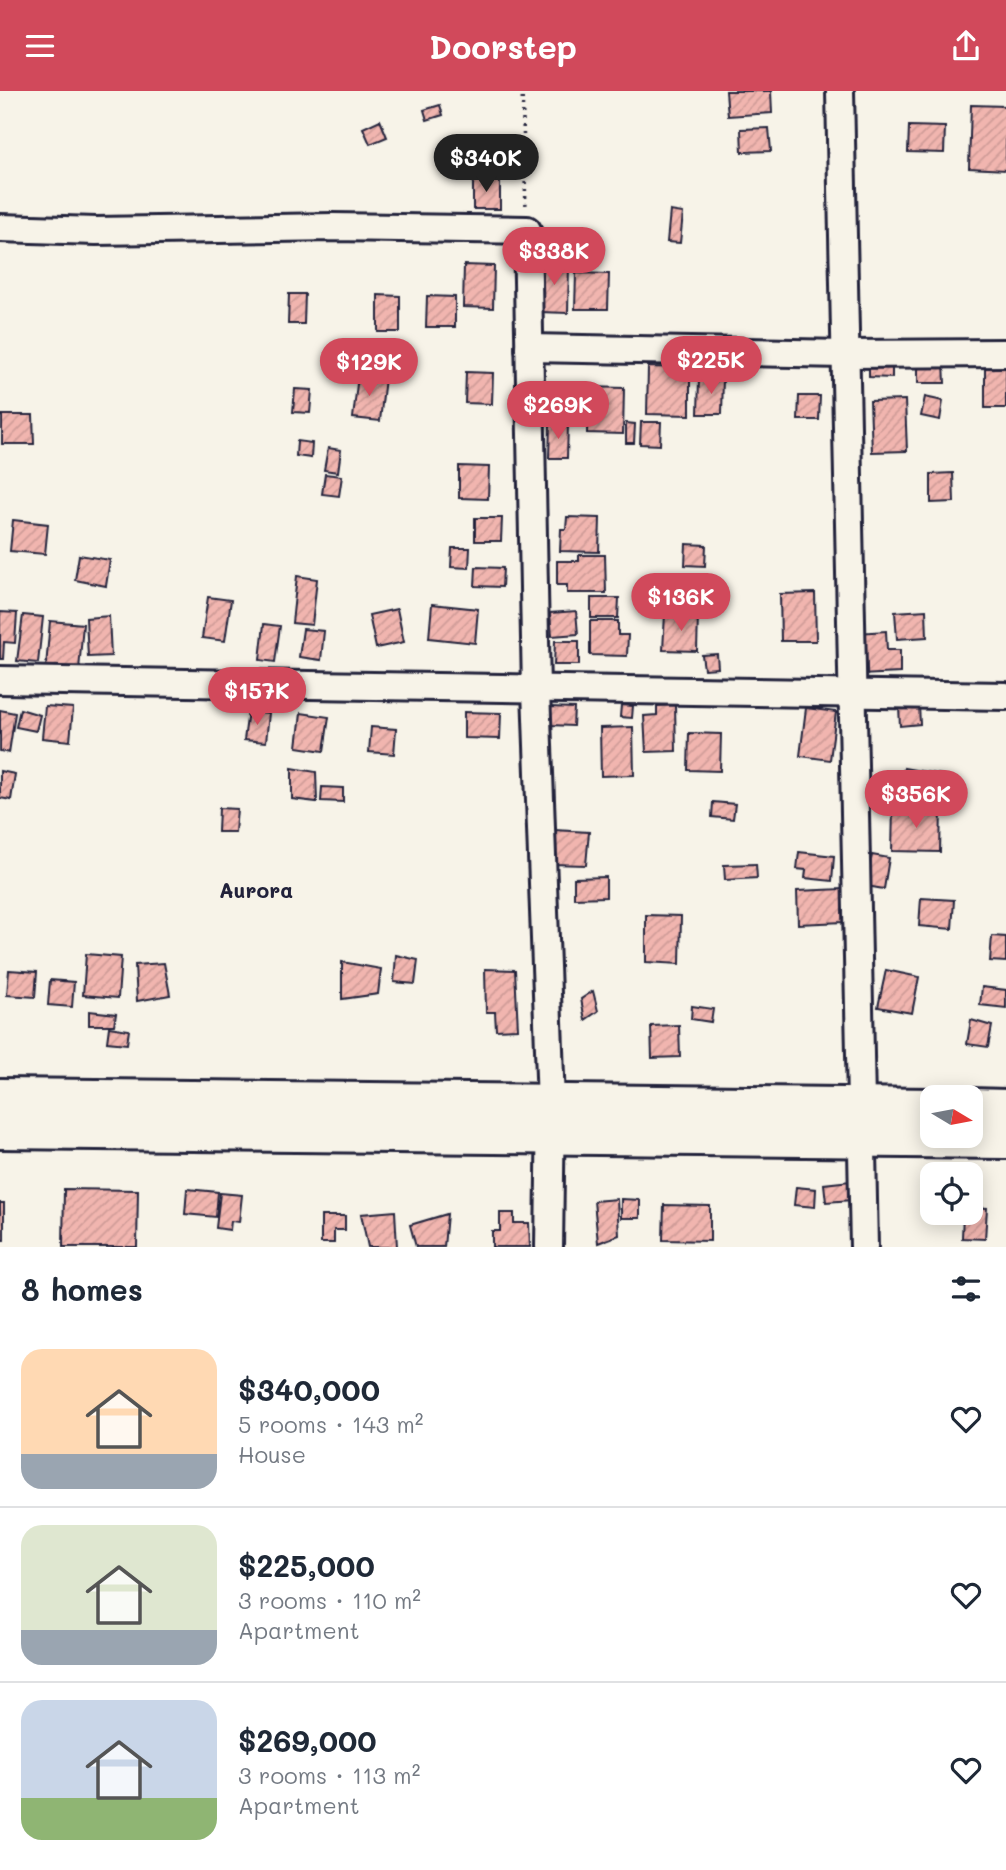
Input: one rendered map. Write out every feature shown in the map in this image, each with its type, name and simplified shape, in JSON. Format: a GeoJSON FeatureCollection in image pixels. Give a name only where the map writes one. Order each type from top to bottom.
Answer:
{"type":"FeatureCollection","features":[{"type":"Feature","properties":{"kind":"highway"},"geometry":{"type":"LineString","coordinates":[[0,1098],[551,1119],[861,1123],[1006,1139]]}},
{"type":"Feature","properties":{"kind":"highway"},"geometry":{"type":"LineString","coordinates":[[984,1108],[1006,1109]]}},
{"type":"Feature","properties":{"kind":"highway"},"geometry":{"type":"LineString","coordinates":[[861,1123],[920,1111]]}},
{"type":"Feature","properties":{"kind":"highway"},"geometry":{"type":"LineString","coordinates":[[0,1129],[551,1119]]}},
{"type":"Feature","properties":{"kind":"street"},"geometry":{"type":"LineString","coordinates":[[840,91],[864,1247]]}},
{"type":"Feature","properties":{"kind":"street"},"geometry":{"type":"LineString","coordinates":[[0,228],[96,231],[332,227],[527,230],[536,690],[551,1119],[549,1247]]}},
{"type":"Feature","properties":{"kind":"street"},"geometry":{"type":"LineString","coordinates":[[529,348],[845,354],[1006,353]]}},
{"type":"Feature","properties":{"kind":"street"},"geometry":{"type":"LineString","coordinates":[[0,680],[1006,696]]}},
{"type":"Feature","properties":{"kind":"path"},"geometry":{"type":"LineString","coordinates":[[522,91],[527,230]]}},
{"type":"Feature","properties":{"kind":"building"},"geometry":{"type":"Polygon","coordinates":[[[726,91],[771,91],[772,113],[728,116],[726,91]]]}},
{"type":"Feature","properties":{"kind":"building"},"geometry":{"type":"Polygon","coordinates":[[[440,105],[443,115],[427,120],[424,110],[440,105]]]}},
{"type":"Feature","properties":{"kind":"building"},"geometry":{"type":"Polygon","coordinates":[[[971,105],[1006,106],[1006,170],[969,168],[971,105]]]}},
{"type":"Feature","properties":{"kind":"building"},"geometry":{"type":"Polygon","coordinates":[[[380,120],[387,137],[370,144],[363,128],[380,120]]]}},
{"type":"Feature","properties":{"kind":"building"},"geometry":{"type":"Polygon","coordinates":[[[909,126],[945,127],[944,153],[908,152],[909,126]]]}},
{"type":"Feature","properties":{"kind":"building"},"geometry":{"type":"Polygon","coordinates":[[[769,128],[771,151],[742,152],[741,129],[769,128]]]}},
{"type":"Feature","properties":{"kind":"building"},"geometry":{"type":"Polygon","coordinates":[[[473,179],[500,180],[500,209],[473,209],[473,179]]]}},
{"type":"Feature","properties":{"kind":"building"},"geometry":{"type":"Polygon","coordinates":[[[670,211],[683,213],[680,243],[667,242],[670,211]]]}},
{"type":"Feature","properties":{"kind":"building"},"geometry":{"type":"Polygon","coordinates":[[[540,262],[569,263],[568,313],[539,312],[540,262]]]}},
{"type":"Feature","properties":{"kind":"building"},"geometry":{"type":"Polygon","coordinates":[[[464,265],[494,266],[493,308],[463,307],[464,265]]]}},
{"type":"Feature","properties":{"kind":"building"},"geometry":{"type":"Polygon","coordinates":[[[576,273],[609,274],[608,309],[575,309],[576,273]]]}},
{"type":"Feature","properties":{"kind":"building"},"geometry":{"type":"Polygon","coordinates":[[[289,294],[305,294],[304,324],[288,324],[289,294]]]}},
{"type":"Feature","properties":{"kind":"building"},"geometry":{"type":"Polygon","coordinates":[[[378,295],[400,296],[400,332],[378,332],[378,295]]]}},
{"type":"Feature","properties":{"kind":"building"},"geometry":{"type":"Polygon","coordinates":[[[427,296],[455,297],[455,327],[426,327],[427,296]]]}},
{"type":"Feature","properties":{"kind":"building"},"geometry":{"type":"Polygon","coordinates":[[[944,362],[945,383],[918,383],[918,363],[944,362]]]}},
{"type":"Feature","properties":{"kind":"building"},"geometry":{"type":"Polygon","coordinates":[[[648,367],[690,368],[690,415],[647,414],[648,367]]]}},
{"type":"Feature","properties":{"kind":"building"},"geometry":{"type":"Polygon","coordinates":[[[869,367],[892,367],[892,378],[869,377],[869,367]]]}},
{"type":"Feature","properties":{"kind":"building"},"geometry":{"type":"Polygon","coordinates":[[[985,367],[1006,367],[1006,408],[985,408],[985,367]]]}},
{"type":"Feature","properties":{"kind":"building"},"geometry":{"type":"Polygon","coordinates":[[[466,372],[493,373],[492,404],[465,403],[466,372]]]}},
{"type":"Feature","properties":{"kind":"building"},"geometry":{"type":"Polygon","coordinates":[[[358,375],[385,378],[380,421],[353,418],[358,375]]]}},
{"type":"Feature","properties":{"kind":"building"},"geometry":{"type":"Polygon","coordinates":[[[699,378],[723,378],[722,414],[698,414],[699,378]]]}},
{"type":"Feature","properties":{"kind":"building"},"geometry":{"type":"Polygon","coordinates":[[[588,387],[624,388],[623,434],[587,433],[588,387]]]}},
{"type":"Feature","properties":{"kind":"building"},"geometry":{"type":"Polygon","coordinates":[[[295,389],[312,390],[310,413],[293,412],[295,389]]]}},
{"type":"Feature","properties":{"kind":"building"},"geometry":{"type":"Polygon","coordinates":[[[799,396],[820,396],[819,420],[798,420],[799,396]]]}},
{"type":"Feature","properties":{"kind":"building"},"geometry":{"type":"Polygon","coordinates":[[[925,397],[943,401],[940,420],[921,416],[925,397]]]}},
{"type":"Feature","properties":{"kind":"building"},"geometry":{"type":"Polygon","coordinates":[[[905,400],[907,451],[872,452],[870,401],[905,400]]]}},
{"type":"Feature","properties":{"kind":"building"},"geometry":{"type":"Polygon","coordinates":[[[2,415],[33,415],[34,444],[2,444],[2,415]]]}},
{"type":"Feature","properties":{"kind":"building"},"geometry":{"type":"Polygon","coordinates":[[[641,422],[661,422],[660,445],[640,444],[641,422]]]}},
{"type":"Feature","properties":{"kind":"building"},"geometry":{"type":"Polygon","coordinates":[[[626,423],[635,424],[634,443],[626,443],[626,423]]]}},
{"type":"Feature","properties":{"kind":"building"},"geometry":{"type":"Polygon","coordinates":[[[550,424],[568,424],[567,458],[549,458],[550,424]]]}},
{"type":"Feature","properties":{"kind":"building"},"geometry":{"type":"Polygon","coordinates":[[[297,441],[312,443],[311,458],[296,456],[297,441]]]}},
{"type":"Feature","properties":{"kind":"building"},"geometry":{"type":"Polygon","coordinates":[[[328,448],[341,450],[338,472],[324,470],[328,448]]]}},
{"type":"Feature","properties":{"kind":"building"},"geometry":{"type":"Polygon","coordinates":[[[459,466],[489,467],[488,499],[459,498],[459,466]]]}},
{"type":"Feature","properties":{"kind":"building"},"geometry":{"type":"Polygon","coordinates":[[[953,473],[954,502],[931,503],[931,474],[953,473]]]}},
{"type":"Feature","properties":{"kind":"building"},"geometry":{"type":"Polygon","coordinates":[[[325,474],[342,476],[339,496],[322,494],[325,474]]]}},
{"type":"Feature","properties":{"kind":"building"},"geometry":{"type":"Polygon","coordinates":[[[567,517],[600,518],[599,552],[560,551],[561,529],[566,529],[567,517]]]}},
{"type":"Feature","properties":{"kind":"building"},"geometry":{"type":"Polygon","coordinates":[[[475,518],[502,518],[501,541],[475,541],[475,518]]]}},
{"type":"Feature","properties":{"kind":"building"},"geometry":{"type":"Polygon","coordinates":[[[13,520],[48,524],[45,554],[10,551],[13,520]]]}},
{"type":"Feature","properties":{"kind":"building"},"geometry":{"type":"Polygon","coordinates":[[[686,544],[706,545],[705,566],[685,565],[686,544]]]}},
{"type":"Feature","properties":{"kind":"building"},"geometry":{"type":"Polygon","coordinates":[[[452,548],[470,548],[469,568],[451,567],[452,548]]]}},
{"type":"Feature","properties":{"kind":"building"},"geometry":{"type":"Polygon","coordinates":[[[79,555],[110,560],[106,586],[75,580],[79,555]]]}},
{"type":"Feature","properties":{"kind":"building"},"geometry":{"type":"Polygon","coordinates":[[[579,555],[605,555],[606,593],[567,593],[567,585],[557,585],[557,561],[579,561],[579,555]]]}},
{"type":"Feature","properties":{"kind":"building"},"geometry":{"type":"Polygon","coordinates":[[[476,567],[503,568],[502,587],[475,586],[476,567]]]}},
{"type":"Feature","properties":{"kind":"building"},"geometry":{"type":"Polygon","coordinates":[[[297,576],[317,579],[312,625],[292,623],[297,576]]]}},
{"type":"Feature","properties":{"kind":"building"},"geometry":{"type":"Polygon","coordinates":[[[815,593],[816,641],[781,641],[780,594],[815,593]]]}},
{"type":"Feature","properties":{"kind":"building"},"geometry":{"type":"Polygon","coordinates":[[[208,597],[231,600],[225,641],[202,638],[208,597]]]}},
{"type":"Feature","properties":{"kind":"building"},"geometry":{"type":"Polygon","coordinates":[[[591,598],[619,598],[618,618],[591,618],[591,598]]]}},
{"type":"Feature","properties":{"kind":"building"},"geometry":{"type":"Polygon","coordinates":[[[432,604],[478,609],[475,643],[429,638],[432,604]]]}},
{"type":"Feature","properties":{"kind":"building"},"geometry":{"type":"Polygon","coordinates":[[[397,609],[404,642],[376,648],[369,615],[397,609]]]}},
{"type":"Feature","properties":{"kind":"building"},"geometry":{"type":"Polygon","coordinates":[[[926,610],[927,637],[897,639],[895,612],[926,610]]]}},
{"type":"Feature","properties":{"kind":"building"},"geometry":{"type":"Polygon","coordinates":[[[576,611],[578,634],[552,636],[550,613],[576,611]]]}},
{"type":"Feature","properties":{"kind":"building"},"geometry":{"type":"Polygon","coordinates":[[[0,612],[17,613],[15,643],[4,642],[3,659],[0,659],[0,612]]]}},
{"type":"Feature","properties":{"kind":"building"},"geometry":{"type":"Polygon","coordinates":[[[665,614],[698,615],[697,651],[663,650],[665,614]]]}},
{"type":"Feature","properties":{"kind":"building"},"geometry":{"type":"Polygon","coordinates":[[[23,615],[43,617],[38,663],[17,661],[23,615]]]}},
{"type":"Feature","properties":{"kind":"building"},"geometry":{"type":"Polygon","coordinates":[[[109,616],[111,656],[88,657],[86,618],[109,616]]]}},
{"type":"Feature","properties":{"kind":"building"},"geometry":{"type":"Polygon","coordinates":[[[50,621],[83,624],[79,670],[46,667],[50,621]]]}},
{"type":"Feature","properties":{"kind":"building"},"geometry":{"type":"Polygon","coordinates":[[[590,621],[618,621],[618,635],[628,635],[627,656],[590,655],[590,621]]]}},
{"type":"Feature","properties":{"kind":"building"},"geometry":{"type":"Polygon","coordinates":[[[264,624],[280,626],[275,662],[260,660],[264,624]]]}},
{"type":"Feature","properties":{"kind":"building"},"geometry":{"type":"Polygon","coordinates":[[[303,629],[324,631],[321,660],[299,657],[303,629]]]}},
{"type":"Feature","properties":{"kind":"building"},"geometry":{"type":"Polygon","coordinates":[[[886,631],[887,650],[900,650],[900,673],[860,675],[858,633],[886,631]]]}},
{"type":"Feature","properties":{"kind":"building"},"geometry":{"type":"Polygon","coordinates":[[[555,641],[579,641],[579,665],[554,665],[555,641]]]}},
{"type":"Feature","properties":{"kind":"building"},"geometry":{"type":"Polygon","coordinates":[[[717,654],[718,668],[704,669],[702,655],[717,654]]]}},
{"type":"Feature","properties":{"kind":"building"},"geometry":{"type":"Polygon","coordinates":[[[621,705],[633,706],[632,718],[620,717],[621,705]]]}},
{"type":"Feature","properties":{"kind":"building"},"geometry":{"type":"Polygon","coordinates":[[[675,705],[676,751],[646,752],[644,716],[657,715],[657,706],[675,705]]]}},
{"type":"Feature","properties":{"kind":"building"},"geometry":{"type":"Polygon","coordinates":[[[919,705],[920,724],[900,726],[899,707],[919,705]]]}},
{"type":"Feature","properties":{"kind":"building"},"geometry":{"type":"Polygon","coordinates":[[[45,706],[73,708],[70,741],[42,738],[45,706]]]}},
{"type":"Feature","properties":{"kind":"building"},"geometry":{"type":"Polygon","coordinates":[[[551,707],[574,708],[573,726],[550,725],[551,707]]]}},
{"type":"Feature","properties":{"kind":"building"},"geometry":{"type":"Polygon","coordinates":[[[806,708],[836,712],[830,760],[800,756],[806,708]]]}},
{"type":"Feature","properties":{"kind":"building"},"geometry":{"type":"Polygon","coordinates":[[[20,709],[40,715],[36,731],[16,727],[20,709]]]}},
{"type":"Feature","properties":{"kind":"building"},"geometry":{"type":"Polygon","coordinates":[[[0,710],[15,713],[9,753],[0,751],[0,710]]]}},
{"type":"Feature","properties":{"kind":"building"},"geometry":{"type":"Polygon","coordinates":[[[248,711],[269,713],[266,742],[244,740],[248,711]]]}},
{"type":"Feature","properties":{"kind":"building"},"geometry":{"type":"Polygon","coordinates":[[[464,712],[501,713],[500,739],[464,738],[464,712]]]}},
{"type":"Feature","properties":{"kind":"building"},"geometry":{"type":"Polygon","coordinates":[[[301,713],[329,717],[324,751],[297,747],[301,713]]]}},
{"type":"Feature","properties":{"kind":"building"},"geometry":{"type":"Polygon","coordinates":[[[371,727],[396,729],[394,754],[369,752],[371,727]]]}},
{"type":"Feature","properties":{"kind":"building"},"geometry":{"type":"Polygon","coordinates":[[[633,727],[634,775],[601,776],[600,728],[633,727]]]}},
{"type":"Feature","properties":{"kind":"building"},"geometry":{"type":"Polygon","coordinates":[[[689,733],[721,734],[720,771],[688,770],[689,733]]]}},
{"type":"Feature","properties":{"kind":"building"},"geometry":{"type":"Polygon","coordinates":[[[292,768],[316,772],[317,802],[292,799],[292,768]]]}},
{"type":"Feature","properties":{"kind":"building"},"geometry":{"type":"Polygon","coordinates":[[[904,768],[943,775],[938,800],[899,793],[904,768]]]}},
{"type":"Feature","properties":{"kind":"building"},"geometry":{"type":"Polygon","coordinates":[[[0,771],[15,774],[11,800],[0,798],[0,771]]]}},
{"type":"Feature","properties":{"kind":"building"},"geometry":{"type":"Polygon","coordinates":[[[322,787],[343,788],[343,802],[321,801],[322,787]]]}},
{"type":"Feature","properties":{"kind":"building"},"geometry":{"type":"Polygon","coordinates":[[[713,802],[735,804],[733,819],[712,817],[713,802]]]}},
{"type":"Feature","properties":{"kind":"building"},"geometry":{"type":"Polygon","coordinates":[[[219,808],[237,809],[235,832],[218,832],[219,808]]]}},
{"type":"Feature","properties":{"kind":"building"},"geometry":{"type":"Polygon","coordinates":[[[893,808],[941,809],[940,852],[892,851],[893,808]]]}},
{"type":"Feature","properties":{"kind":"building"},"geometry":{"type":"Polygon","coordinates":[[[554,830],[589,832],[586,865],[551,864],[554,830]]]}},
{"type":"Feature","properties":{"kind":"building"},"geometry":{"type":"Polygon","coordinates":[[[799,852],[834,856],[832,881],[805,878],[806,870],[797,869],[799,852]]]}},
{"type":"Feature","properties":{"kind":"building"},"geometry":{"type":"Polygon","coordinates":[[[872,855],[889,858],[884,889],[866,886],[872,855]]]}},
{"type":"Feature","properties":{"kind":"building"},"geometry":{"type":"Polygon","coordinates":[[[756,864],[757,878],[725,880],[724,865],[756,864]]]}},
{"type":"Feature","properties":{"kind":"building"},"geometry":{"type":"Polygon","coordinates":[[[606,877],[606,897],[574,898],[574,878],[606,877]]]}},
{"type":"Feature","properties":{"kind":"building"},"geometry":{"type":"Polygon","coordinates":[[[843,889],[844,922],[798,924],[797,891],[843,889]]]}},
{"type":"Feature","properties":{"kind":"building"},"geometry":{"type":"Polygon","coordinates":[[[921,898],[954,900],[952,929],[919,926],[921,898]]]}},
{"type":"Feature","properties":{"kind":"building"},"geometry":{"type":"Polygon","coordinates":[[[646,915],[681,916],[680,964],[646,962],[646,915]]]}},
{"type":"Feature","properties":{"kind":"building"},"geometry":{"type":"Polygon","coordinates":[[[992,936],[1006,937],[1006,962],[990,961],[992,936]]]}},
{"type":"Feature","properties":{"kind":"building"},"geometry":{"type":"Polygon","coordinates":[[[86,954],[121,957],[118,998],[83,995],[86,954]]]}},
{"type":"Feature","properties":{"kind":"building"},"geometry":{"type":"Polygon","coordinates":[[[396,955],[418,960],[415,984],[394,982],[396,955]]]}},
{"type":"Feature","properties":{"kind":"building"},"geometry":{"type":"Polygon","coordinates":[[[342,962],[381,969],[378,994],[342,999],[342,962]]]}},
{"type":"Feature","properties":{"kind":"building"},"geometry":{"type":"Polygon","coordinates":[[[164,963],[170,995],[137,1001],[135,965],[164,963]]]}},
{"type":"Feature","properties":{"kind":"building"},"geometry":{"type":"Polygon","coordinates":[[[485,969],[515,970],[518,1029],[496,1030],[495,1012],[486,1012],[485,969]]]}},
{"type":"Feature","properties":{"kind":"building"},"geometry":{"type":"Polygon","coordinates":[[[9,970],[37,972],[35,997],[7,995],[9,970]]]}},
{"type":"Feature","properties":{"kind":"building"},"geometry":{"type":"Polygon","coordinates":[[[886,970],[919,977],[912,1013],[878,1007],[886,970]]]}},
{"type":"Feature","properties":{"kind":"building"},"geometry":{"type":"Polygon","coordinates":[[[50,980],[74,982],[72,1007],[48,1005],[50,980]]]}},
{"type":"Feature","properties":{"kind":"building"},"geometry":{"type":"Polygon","coordinates":[[[982,987],[1006,990],[1006,1008],[980,1005],[982,987]]]}},
{"type":"Feature","properties":{"kind":"building"},"geometry":{"type":"Polygon","coordinates":[[[593,991],[598,1011],[585,1020],[581,999],[593,991]]]}},
{"type":"Feature","properties":{"kind":"building"},"geometry":{"type":"Polygon","coordinates":[[[692,1006],[713,1009],[711,1022],[691,1019],[692,1006]]]}},
{"type":"Feature","properties":{"kind":"building"},"geometry":{"type":"Polygon","coordinates":[[[89,1011],[116,1014],[114,1025],[89,1025],[89,1011]]]}},
{"type":"Feature","properties":{"kind":"building"},"geometry":{"type":"Polygon","coordinates":[[[971,1020],[992,1026],[988,1047],[967,1044],[971,1020]]]}},
{"type":"Feature","properties":{"kind":"building"},"geometry":{"type":"Polygon","coordinates":[[[679,1025],[680,1057],[652,1058],[651,1026],[679,1025]]]}},
{"type":"Feature","properties":{"kind":"building"},"geometry":{"type":"Polygon","coordinates":[[[109,1027],[129,1030],[127,1044],[107,1042],[109,1027]]]}},
{"type":"Feature","properties":{"kind":"building"},"geometry":{"type":"Polygon","coordinates":[[[850,1181],[852,1200],[826,1202],[824,1184],[850,1181]]]}},
{"type":"Feature","properties":{"kind":"building"},"geometry":{"type":"Polygon","coordinates":[[[796,1187],[816,1189],[815,1207],[794,1205],[796,1187]]]}},
{"type":"Feature","properties":{"kind":"building"},"geometry":{"type":"Polygon","coordinates":[[[64,1189],[138,1190],[137,1247],[63,1247],[64,1189]]]}},
{"type":"Feature","properties":{"kind":"building"},"geometry":{"type":"Polygon","coordinates":[[[187,1189],[218,1192],[216,1217],[185,1214],[187,1189]]]}},
{"type":"Feature","properties":{"kind":"building"},"geometry":{"type":"Polygon","coordinates":[[[220,1193],[242,1195],[239,1222],[231,1221],[230,1230],[216,1228],[220,1193]]]}},
{"type":"Feature","properties":{"kind":"building"},"geometry":{"type":"Polygon","coordinates":[[[617,1199],[619,1235],[598,1243],[594,1201],[617,1199]]]}},
{"type":"Feature","properties":{"kind":"building"},"geometry":{"type":"Polygon","coordinates":[[[621,1199],[640,1200],[640,1218],[621,1218],[621,1199]]]}},
{"type":"Feature","properties":{"kind":"building"},"geometry":{"type":"Polygon","coordinates":[[[0,1203],[4,1203],[4,1240],[0,1240],[0,1203]]]}},
{"type":"Feature","properties":{"kind":"building"},"geometry":{"type":"Polygon","coordinates":[[[664,1205],[710,1206],[710,1241],[663,1240],[664,1205]]]}},
{"type":"Feature","properties":{"kind":"building"},"geometry":{"type":"Polygon","coordinates":[[[983,1208],[987,1208],[985,1239],[962,1238],[963,1225],[983,1225],[983,1208]]]}},
{"type":"Feature","properties":{"kind":"building"},"geometry":{"type":"Polygon","coordinates":[[[395,1211],[397,1247],[368,1247],[361,1214],[395,1211]]]}},
{"type":"Feature","properties":{"kind":"building"},"geometry":{"type":"Polygon","coordinates":[[[500,1213],[514,1213],[514,1223],[529,1223],[530,1247],[492,1247],[492,1231],[500,1231],[500,1213]]]}},
{"type":"Feature","properties":{"kind":"building"},"geometry":{"type":"Polygon","coordinates":[[[447,1214],[444,1247],[416,1247],[410,1225],[447,1214]]]}},
{"type":"Feature","properties":{"kind":"building"},"geometry":{"type":"Polygon","coordinates":[[[321,1216],[345,1216],[345,1230],[334,1230],[334,1243],[321,1243],[321,1216]]]}},
{"type":"Feature","properties":{"kind":"district","name":"Aurora"},"geometry":{"type":"Point","coordinates":[256,889]}}]}
